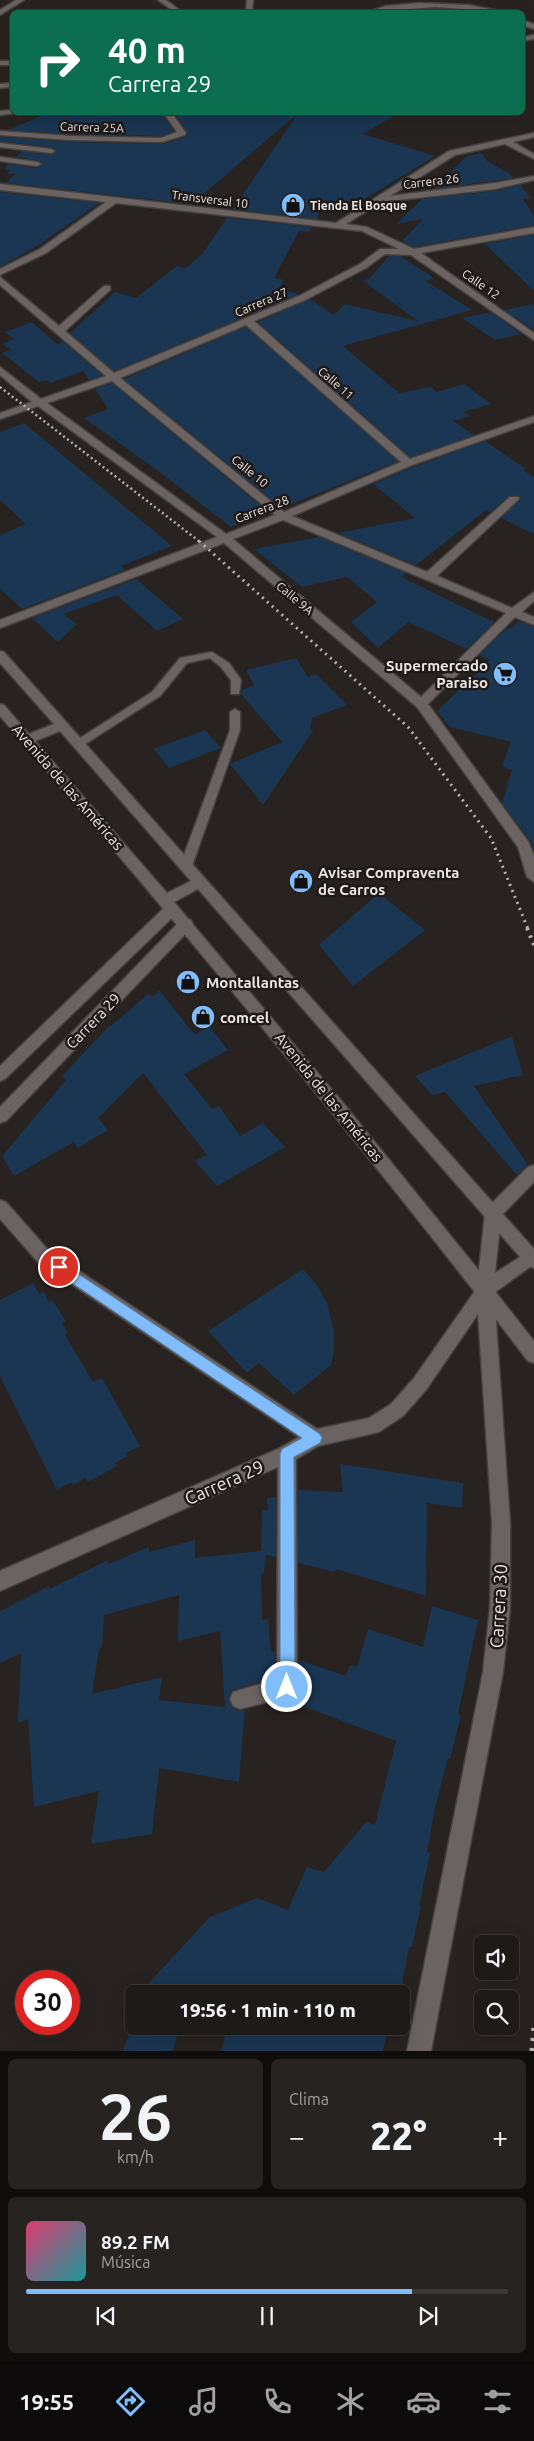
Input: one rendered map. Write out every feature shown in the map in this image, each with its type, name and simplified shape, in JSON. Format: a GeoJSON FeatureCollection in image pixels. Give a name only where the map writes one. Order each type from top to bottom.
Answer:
{"type":"FeatureCollection","features":[{"type":"Feature","properties":{"kind":"street"},"geometry":{"type":"LineString","coordinates":[[0,13],[21,0]]}},
{"type":"Feature","properties":{"kind":"street"},"geometry":{"type":"LineString","coordinates":[[161,0],[176,10]]}},
{"type":"Feature","properties":{"kind":"street"},"geometry":{"type":"LineString","coordinates":[[385,10],[414,6],[465,6],[490,10]]}},
{"type":"Feature","properties":{"kind":"street","name":"Carrera 25A"},"geometry":{"type":"LineString","coordinates":[[0,133],[70,138],[162,140],[182,133],[169,115]]}},
{"type":"Feature","properties":{"kind":"street"},"geometry":{"type":"LineString","coordinates":[[378,201],[452,153],[534,135]]}},
{"type":"Feature","properties":{"kind":"street"},"geometry":{"type":"LineString","coordinates":[[506,141],[534,157]]}},
{"type":"Feature","properties":{"kind":"street"},"geometry":{"type":"LineString","coordinates":[[0,146],[51,151]]}},
{"type":"Feature","properties":{"kind":"street"},"geometry":{"type":"LineString","coordinates":[[0,159],[36,164]]}},
{"type":"Feature","properties":{"kind":"street","name":"Carrera 26"},"geometry":{"type":"LineString","coordinates":[[338,226],[378,201],[495,186],[534,178]]}},
{"type":"Feature","properties":{"kind":"street","name":"Transversal 10"},"geometry":{"type":"LineString","coordinates":[[0,187],[364,230],[413,252]]}},
{"type":"Feature","properties":{"kind":"street"},"geometry":{"type":"LineString","coordinates":[[0,272],[43,251],[114,200]]}},
{"type":"Feature","properties":{"kind":"street","name":"Carrera 27"},"geometry":{"type":"LineString","coordinates":[[0,416],[113,377],[302,298],[363,266],[384,252],[413,252],[534,230]]}},
{"type":"Feature","properties":{"kind":"street","name":"Calle 12"},"geometry":{"type":"LineString","coordinates":[[413,252],[534,337]]}},
{"type":"Feature","properties":{"kind":"street","name":"Calle 10"},"geometry":{"type":"LineString","coordinates":[[0,280],[113,377],[283,516],[534,621]]}},
{"type":"Feature","properties":{"kind":"street"},"geometry":{"type":"LineString","coordinates":[[59,331],[107,288]]}},
{"type":"Feature","properties":{"kind":"street","name":"Calle 11"},"geometry":{"type":"LineString","coordinates":[[248,321],[408,463]]}},
{"type":"Feature","properties":{"kind":"street","name":"Calle 9A"},"geometry":{"type":"LineString","coordinates":[[0,370],[39,402],[225,538],[421,704],[524,846],[534,877]]}},
{"type":"Feature","properties":{"kind":"street","name":"Carrera 28"},"geometry":{"type":"LineString","coordinates":[[0,624],[283,516],[408,463],[534,419]]}},
{"type":"Feature","properties":{"kind":"street"},"geometry":{"type":"LineString","coordinates":[[429,577],[514,499]]}},
{"type":"Feature","properties":{"kind":"street"},"geometry":{"type":"LineString","coordinates":[[421,704],[514,612],[534,595]]}},
{"type":"Feature","properties":{"kind":"street"},"geometry":{"type":"LineString","coordinates":[[0,655],[532,1259]]}},
{"type":"Feature","properties":{"kind":"street","name":"Avenida de las Américas"},"geometry":{"type":"LineString","coordinates":[[1,711],[169,904],[262,1015],[485,1290],[534,1355]]}},
{"type":"Feature","properties":{"kind":"street"},"geometry":{"type":"LineString","coordinates":[[27,739],[62,726]]}},
{"type":"Feature","properties":{"kind":"street","name":"Carrera 29"},"geometry":{"type":"LineString","coordinates":[[0,1075],[169,904],[201,882]]}},
{"type":"Feature","properties":{"kind":"street","name":"Carrera 29"},"geometry":{"type":"LineString","coordinates":[[0,1117],[186,924]]}},
{"type":"Feature","properties":{"kind":"street"},"geometry":{"type":"LineString","coordinates":[[493,1214],[534,1172]]}},
{"type":"Feature","properties":{"kind":"street"},"geometry":{"type":"LineString","coordinates":[[2,1212],[43,1256],[315,1438]]}},
{"type":"Feature","properties":{"kind":"street","name":"Carrera 30"},"geometry":{"type":"LineString","coordinates":[[420,2051],[493,1672],[500,1608],[501,1523],[485,1290],[493,1214]]}},
{"type":"Feature","properties":{"kind":"street","name":"Carrera 29"},"geometry":{"type":"LineString","coordinates":[[0,1581],[287,1454],[315,1438],[373,1426],[397,1410],[420,1384],[485,1290],[532,1259]]}},
{"type":"Feature","properties":{"kind":"street"},"geometry":{"type":"LineString","coordinates":[[240,1699],[287,1687],[287,1454]]}},
{"type":"Feature","properties":{"kind":"lane"},"geometry":{"type":"LineString","coordinates":[[78,744],[156,694],[184,660],[212,655],[225,665],[236,680],[235,692]]}},
{"type":"Feature","properties":{"kind":"lane"},"geometry":{"type":"LineString","coordinates":[[186,866],[234,730],[235,712]]}},
{"type":"Feature","properties":{"kind":"building"},"geometry":{"type":"Polygon","coordinates":[[[44,115],[163,115],[174,131],[161,136],[70,134],[7,130],[44,115]]]}},
{"type":"Feature","properties":{"kind":"building"},"geometry":{"type":"Polygon","coordinates":[[[176,115],[296,115],[192,204],[6,183],[15,174],[7,173],[10,170],[4,169],[9,164],[37,168],[43,165],[37,160],[16,157],[22,151],[51,155],[57,150],[51,147],[0,141],[0,137],[70,142],[163,144],[186,137],[188,134],[176,115]]]}},
{"type":"Feature","properties":{"kind":"building"},"geometry":{"type":"Polygon","coordinates":[[[297,115],[395,115],[363,134],[435,156],[349,209],[337,209],[323,205],[316,219],[233,209],[297,115]]]}},
{"type":"Feature","properties":{"kind":"building"},"geometry":{"type":"Polygon","coordinates":[[[482,153],[487,161],[509,173],[513,178],[433,189],[467,156],[482,153]]]}},
{"type":"Feature","properties":{"kind":"building"},"geometry":{"type":"Polygon","coordinates":[[[520,185],[531,198],[523,199],[534,215],[534,225],[414,247],[402,241],[423,219],[396,224],[422,199],[495,191],[520,185]]]}},
{"type":"Feature","properties":{"kind":"building"},"geometry":{"type":"Polygon","coordinates":[[[0,192],[99,203],[40,244],[0,267],[0,192]]]}},
{"type":"Feature","properties":{"kind":"building"},"geometry":{"type":"Polygon","coordinates":[[[227,218],[311,227],[309,232],[299,231],[274,278],[284,280],[279,289],[299,294],[114,371],[70,333],[115,292],[136,298],[177,266],[186,268],[202,254],[227,218]]]}},
{"type":"Feature","properties":{"kind":"building"},"geometry":{"type":"Polygon","coordinates":[[[534,235],[534,291],[485,244],[534,235]]]}},
{"type":"Feature","properties":{"kind":"building"},"geometry":{"type":"Polygon","coordinates":[[[389,256],[400,256],[434,278],[426,281],[472,310],[343,346],[399,393],[431,387],[437,392],[464,384],[491,404],[463,412],[470,416],[453,421],[474,435],[410,457],[258,322],[310,299],[334,315],[345,304],[418,321],[363,281],[369,279],[389,256]]]}},
{"type":"Feature","properties":{"kind":"building"},"geometry":{"type":"Polygon","coordinates":[[[534,304],[534,330],[504,310],[534,304]]]}},
{"type":"Feature","properties":{"kind":"building"},"geometry":{"type":"Polygon","coordinates":[[[491,312],[521,334],[495,340],[462,318],[491,312]]]}},
{"type":"Feature","properties":{"kind":"building"},"geometry":{"type":"Polygon","coordinates":[[[32,322],[58,345],[62,341],[102,375],[89,380],[83,371],[50,383],[48,380],[39,382],[2,353],[11,349],[2,344],[14,339],[5,332],[32,322]]]}},
{"type":"Feature","properties":{"kind":"building"},"geometry":{"type":"Polygon","coordinates":[[[246,327],[398,461],[282,508],[124,379],[246,327]]]}},
{"type":"Feature","properties":{"kind":"building"},"geometry":{"type":"Polygon","coordinates":[[[112,383],[269,513],[231,527],[161,473],[84,418],[108,409],[95,389],[112,383]]]}},
{"type":"Feature","properties":{"kind":"building"},"geometry":{"type":"Polygon","coordinates":[[[24,423],[172,546],[121,566],[125,570],[22,609],[0,589],[0,535],[26,524],[0,500],[0,432],[24,423]]]}},
{"type":"Feature","properties":{"kind":"building"},"geometry":{"type":"Polygon","coordinates":[[[485,441],[526,469],[523,470],[534,477],[534,534],[501,518],[520,500],[518,495],[509,496],[490,512],[486,510],[416,565],[338,533],[415,518],[373,484],[413,467],[485,441]]]}},
{"type":"Feature","properties":{"kind":"building"},"geometry":{"type":"Polygon","coordinates":[[[319,537],[406,573],[401,577],[494,622],[467,649],[408,622],[378,648],[351,622],[377,602],[347,577],[302,587],[254,549],[319,537]]]}},
{"type":"Feature","properties":{"kind":"building"},"geometry":{"type":"Polygon","coordinates":[[[136,579],[183,619],[157,631],[117,595],[63,614],[77,624],[58,642],[32,618],[136,579]]]}},
{"type":"Feature","properties":{"kind":"building","name":"Supermercado Paraiso"},"geometry":{"type":"Polygon","coordinates":[[[519,621],[534,627],[534,851],[531,842],[502,803],[512,770],[502,766],[511,742],[450,727],[437,711],[490,660],[479,655],[507,628],[510,629],[519,621]]]}},
{"type":"Feature","properties":{"kind":"building"},"geometry":{"type":"Polygon","coordinates":[[[296,658],[308,677],[316,674],[347,705],[312,718],[310,730],[314,729],[263,805],[230,764],[282,742],[241,694],[242,690],[254,685],[246,670],[296,658]]]}},
{"type":"Feature","properties":{"kind":"building"},"geometry":{"type":"Polygon","coordinates":[[[205,730],[221,748],[169,768],[154,749],[205,730]]]}},
{"type":"Feature","properties":{"kind":"building"},"geometry":{"type":"Polygon","coordinates":[[[379,893],[425,930],[353,986],[319,945],[379,893]]]}},
{"type":"Feature","properties":{"kind":"building"},"geometry":{"type":"Polygon","coordinates":[[[159,990],[195,1035],[209,1026],[228,1050],[184,1074],[212,1109],[219,1106],[240,1136],[263,1123],[285,1147],[217,1186],[195,1161],[207,1155],[143,1073],[98,1118],[108,1130],[78,1148],[74,1142],[14,1176],[2,1156],[66,1080],[62,1076],[110,1025],[148,994],[153,997],[159,990]]]}},
{"type":"Feature","properties":{"kind":"building"},"geometry":{"type":"Polygon","coordinates":[[[512,1036],[523,1075],[474,1086],[528,1165],[517,1175],[445,1092],[432,1095],[415,1076],[512,1036]]]}},
{"type":"Feature","properties":{"kind":"building"},"geometry":{"type":"Polygon","coordinates":[[[303,1269],[317,1285],[327,1303],[334,1330],[334,1351],[331,1365],[294,1395],[259,1363],[247,1373],[208,1331],[303,1269]]]}},
{"type":"Feature","properties":{"kind":"building"},"geometry":{"type":"Polygon","coordinates":[[[33,1283],[39,1294],[43,1292],[49,1302],[52,1300],[59,1310],[66,1322],[62,1323],[68,1333],[65,1335],[93,1382],[102,1378],[140,1446],[126,1453],[128,1456],[115,1463],[117,1466],[88,1482],[86,1478],[73,1485],[72,1482],[57,1490],[0,1376],[0,1300],[33,1283]]]}},
{"type":"Feature","properties":{"kind":"building"},"geometry":{"type":"Polygon","coordinates":[[[340,1464],[463,1483],[462,1508],[427,1503],[426,1596],[336,1569],[335,1572],[298,1563],[298,1490],[343,1492],[340,1464]]]}},
{"type":"Feature","properties":{"kind":"building"},"geometry":{"type":"Polygon","coordinates":[[[276,1497],[276,1557],[266,1555],[264,1573],[261,1574],[262,1620],[268,1619],[271,1651],[275,1652],[275,1678],[232,1690],[228,1698],[232,1708],[239,1711],[245,1710],[239,1782],[159,1768],[152,1834],[91,1844],[99,1791],[34,1807],[28,1719],[18,1723],[21,1653],[0,1663],[0,1611],[49,1586],[49,1589],[108,1560],[108,1564],[149,1547],[149,1552],[195,1540],[195,1558],[261,1551],[262,1510],[268,1510],[267,1498],[276,1497]],[[179,1595],[104,1615],[102,1647],[99,1649],[92,1694],[162,1677],[159,1700],[225,1707],[220,1631],[178,1641],[179,1595]]]}},
{"type":"Feature","properties":{"kind":"building"},"geometry":{"type":"Polygon","coordinates":[[[432,1606],[478,1620],[458,1714],[461,1715],[436,1804],[427,1852],[430,1853],[419,1906],[421,1906],[412,1947],[409,1947],[402,1985],[147,1985],[210,1917],[257,1898],[288,1910],[307,1867],[324,1872],[366,1822],[375,1825],[396,1741],[292,1702],[299,1687],[299,1660],[346,1676],[350,1665],[357,1667],[368,1629],[423,1647],[432,1606]]]}},
{"type":"Feature","properties":{"kind":"building"},"geometry":{"type":"Polygon","coordinates":[[[129,2035],[177,2035],[173,2051],[123,2051],[129,2035]]]}},
{"type":"Feature","properties":{"kind":"building"},"geometry":{"type":"Polygon","coordinates":[[[225,2035],[386,2035],[383,2051],[221,2051],[225,2035]]]}},
{"type":"Feature","properties":{"kind":"railway"},"geometry":{"type":"LineString","coordinates":[[0,387],[200,542]]}},
{"type":"Feature","properties":{"kind":"railway"},"geometry":{"type":"LineString","coordinates":[[199,541],[408,727],[491,838],[528,929]]}},
{"type":"Feature","properties":{"kind":"railway"},"geometry":{"type":"LineString","coordinates":[[527,928],[534,945]]}},
{"type":"Feature","properties":{"kind":"railway"},"geometry":{"type":"LineString","coordinates":[[532,2051],[534,2026]]}},
{"type":"Feature","properties":{"kind":"place","name":"Tienda El Bosque"},"geometry":{"type":"Point","coordinates":[293,205]}},
{"type":"Feature","properties":{"kind":"place","name":"Supermercado Paraiso"},"geometry":{"type":"Point","coordinates":[505,674]}},
{"type":"Feature","properties":{"kind":"place","name":"Avisar Compraventa de Carros"},"geometry":{"type":"Point","coordinates":[301,881]}},
{"type":"Feature","properties":{"kind":"place","name":"Montallantas"},"geometry":{"type":"Point","coordinates":[188,982]}},
{"type":"Feature","properties":{"kind":"place","name":"comcel"},"geometry":{"type":"Point","coordinates":[203,1017]}},
{"type":"Feature","properties":{"kind":"route"},"geometry":{"type":"LineString","coordinates":[[59,1267],[315,1438],[287,1454],[287,1687]]}}]}
